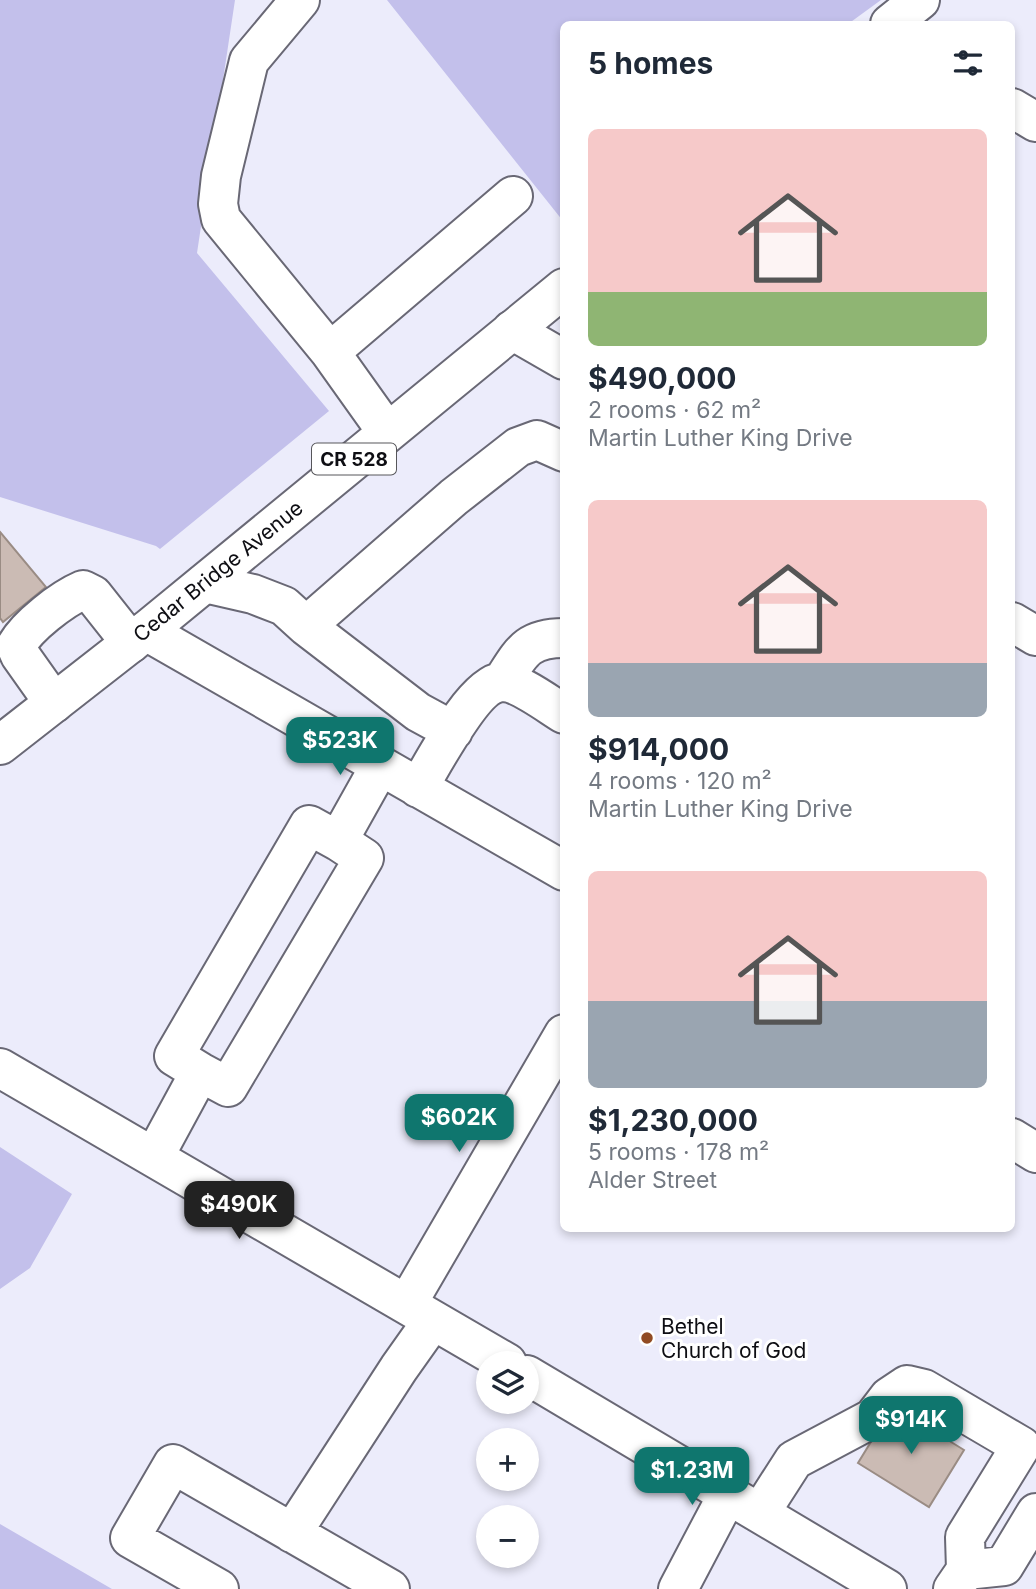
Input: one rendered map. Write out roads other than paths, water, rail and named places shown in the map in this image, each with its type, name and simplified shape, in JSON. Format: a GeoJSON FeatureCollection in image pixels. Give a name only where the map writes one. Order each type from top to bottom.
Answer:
{"type":"FeatureCollection","features":[{"type":"Feature","properties":{"kind":"street"},"geometry":{"type":"LineString","coordinates":[[300,0],[249,61],[222,176],[218,204],[221,219],[330,352],[387,432]]}},
{"type":"Feature","properties":{"kind":"street"},"geometry":{"type":"LineString","coordinates":[[894,21],[920,0]]}},
{"type":"Feature","properties":{"kind":"street"},"geometry":{"type":"LineString","coordinates":[[1015,109],[1036,122]]}},
{"type":"Feature","properties":{"kind":"street"},"geometry":{"type":"LineString","coordinates":[[330,352],[513,195]]}},
{"type":"Feature","properties":{"kind":"street","name":"Cedar Bridge Avenue"},"geometry":{"type":"LineString","coordinates":[[0,746],[205,583],[560,291]]}},
{"type":"Feature","properties":{"kind":"street"},"geometry":{"type":"LineString","coordinates":[[512,330],[560,358]]}},
{"type":"Feature","properties":{"kind":"street"},"geometry":{"type":"LineString","coordinates":[[306,626],[454,497],[518,447],[537,440],[560,450]]}},
{"type":"Feature","properties":{"kind":"street"},"geometry":{"type":"LineString","coordinates":[[205,583],[253,594],[284,606],[418,712],[453,731]]}},
{"type":"Feature","properties":{"kind":"street"},"geometry":{"type":"LineString","coordinates":[[54,703],[16,646],[22,636],[71,595],[83,590],[93,595],[138,637],[380,766],[560,869]]}},
{"type":"Feature","properties":{"kind":"street"},"geometry":{"type":"LineString","coordinates":[[1015,624],[1036,636]]}},
{"type":"Feature","properties":{"kind":"street"},"geometry":{"type":"LineString","coordinates":[[502,682],[523,650],[543,638],[560,638]]}},
{"type":"Feature","properties":{"kind":"street"},"geometry":{"type":"LineString","coordinates":[[418,788],[464,711],[487,687],[502,682],[520,687],[560,712]]}},
{"type":"Feature","properties":{"kind":"street"},"geometry":{"type":"LineString","coordinates":[[338,841],[380,766]]}},
{"type":"Feature","properties":{"kind":"street"},"geometry":{"type":"LineString","coordinates":[[309,825],[364,858],[228,1087],[200,1072],[174,1056],[309,825]]}},
{"type":"Feature","properties":{"kind":"street"},"geometry":{"type":"LineString","coordinates":[[292,1533],[399,1368],[420,1312],[560,1042]]}},
{"type":"Feature","properties":{"kind":"street"},"geometry":{"type":"LineString","coordinates":[[0,1068],[487,1351]]}},
{"type":"Feature","properties":{"kind":"street"},"geometry":{"type":"LineString","coordinates":[[154,1157],[200,1072]]}},
{"type":"Feature","properties":{"kind":"street"},"geometry":{"type":"LineString","coordinates":[[1015,1140],[1036,1153]]}},
{"type":"Feature","properties":{"kind":"street"},"geometry":{"type":"LineString","coordinates":[[539,1382],[761,1513],[844,1578],[887,1589]]}},
{"type":"Feature","properties":{"kind":"street"},"geometry":{"type":"LineString","coordinates":[[761,1513],[794,1460],[873,1418],[889,1397],[907,1385],[924,1390],[1029,1450],[965,1537],[959,1579],[1004,1566],[1036,1513]]}},
{"type":"Feature","properties":{"kind":"street"},"geometry":{"type":"LineString","coordinates":[[219,1589],[130,1538],[173,1464],[390,1589]]}},
{"type":"Feature","properties":{"kind":"street"},"geometry":{"type":"LineString","coordinates":[[678,1589],[728,1494]]}},
{"type":"Feature","properties":{"kind":"place","name":"Bethel Church of God"},"geometry":{"type":"Point","coordinates":[647,1338]}}]}
